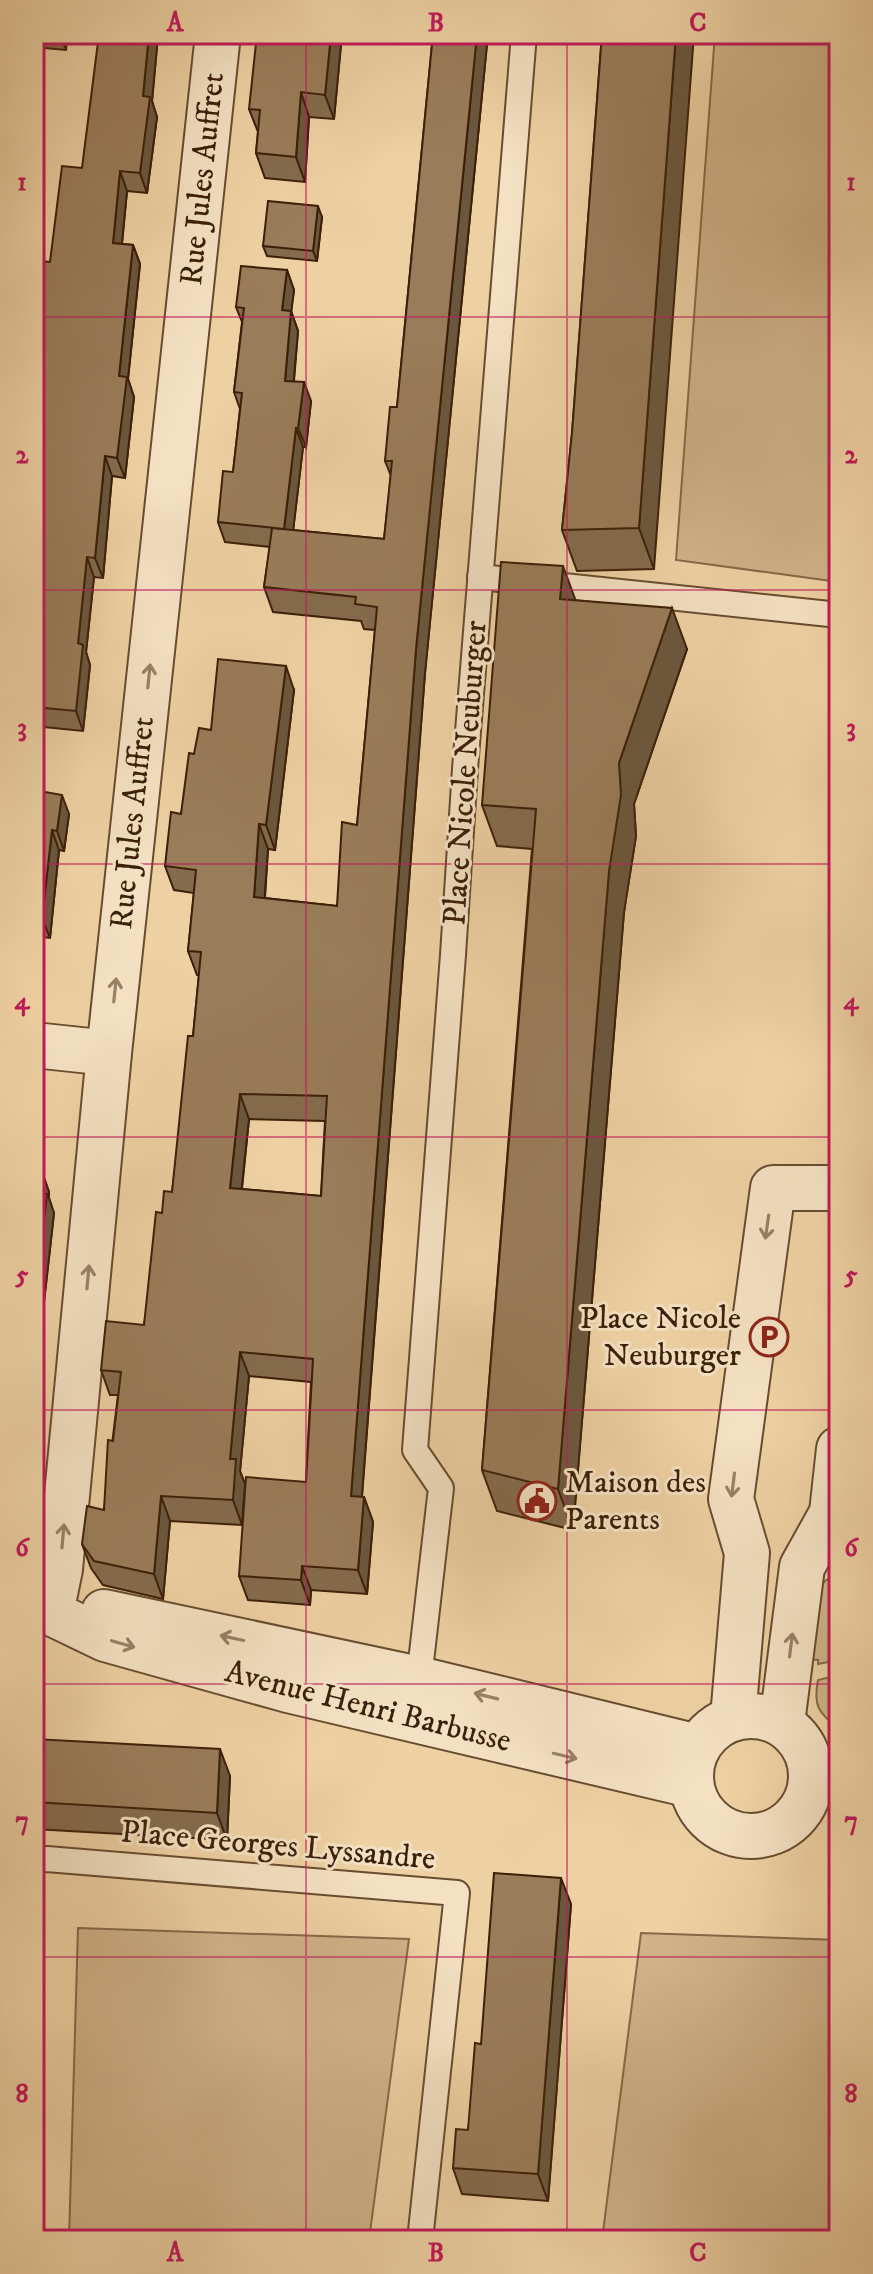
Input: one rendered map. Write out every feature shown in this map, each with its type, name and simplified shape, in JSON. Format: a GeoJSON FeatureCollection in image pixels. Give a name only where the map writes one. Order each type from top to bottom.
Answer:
{"type":"FeatureCollection","features":[{"type":"Feature","properties":{"kind":"street","name":"Rue Jules Auffret"},"geometry":{"type":"LineString","coordinates":[[43,1611],[60,1569],[109,1053],[218,34]]}},
{"type":"Feature","properties":{"kind":"street"},"geometry":{"type":"LineString","coordinates":[[34,1045],[109,1053]]}},
{"type":"Feature","properties":{"kind":"street"},"geometry":{"type":"LineString","coordinates":[[733,1718],[747,1553],[731,1499],[773,1188],[839,1188]]}},
{"type":"Feature","properties":{"kind":"street"},"geometry":{"type":"LineString","coordinates":[[782,1723],[802,1567],[832,1513],[839,1449]]}},
{"type":"Feature","properties":{"kind":"street","name":"Avenue Henri Barbusse"},"geometry":{"type":"LineString","coordinates":[[43,1611],[112,1612],[419,1679],[694,1766]]}},
{"type":"Feature","properties":{"kind":"street","name":"Avenue Henri Barbusse"},"geometry":{"type":"LineString","coordinates":[[43,1611],[105,1639],[288,1690],[694,1766]]}},
{"type":"Feature","properties":{"kind":"street"},"geometry":{"type":"LineString","coordinates":[[758,1715],[782,1723],[802,1742],[824,1790],[784,1827],[755,1836],[726,1831],[702,1812],[694,1766],[713,1729],[733,1718],[758,1715]]}},
{"type":"Feature","properties":{"kind":"lane","name":"Place Nicole Neuburger"},"geometry":{"type":"LineString","coordinates":[[419,1679],[441,1488],[415,1450],[524,34]]}},
{"type":"Feature","properties":{"kind":"lane","name":"Place Nicole Neuburger"},"geometry":{"type":"LineString","coordinates":[[480,577],[839,615]]}},
{"type":"Feature","properties":{"kind":"lane","name":"Place Georges Lyssandre"},"geometry":{"type":"LineString","coordinates":[[34,1861],[47,1859],[457,1893],[420,2240]]}},
{"type":"Feature","properties":{"kind":"shaded area"},"geometry":{"type":"Polygon","coordinates":[[[715,34],[839,34],[839,582],[676,560],[715,34]]]}},
{"type":"Feature","properties":{"kind":"shaded area"},"geometry":{"type":"Polygon","coordinates":[[[839,1572],[839,1660],[818,1664],[818,1660],[807,1659],[819,1589],[839,1572]]]}},
{"type":"Feature","properties":{"kind":"shaded area"},"geometry":{"type":"Polygon","coordinates":[[[839,1675],[839,1729],[822,1713],[816,1696],[818,1680],[839,1675]]]}},
{"type":"Feature","properties":{"kind":"shaded area"},"geometry":{"type":"Polygon","coordinates":[[[78,1928],[409,1939],[369,2240],[69,2240],[78,1928]]]}},
{"type":"Feature","properties":{"kind":"shaded area"},"geometry":{"type":"Polygon","coordinates":[[[641,1933],[839,1940],[839,2133],[831,2240],[602,2240],[641,1933]]]}},
{"type":"Feature","properties":{"kind":"building"},"geometry":{"type":"Polygon","coordinates":[[[99,34],[149,34],[143,96],[150,97],[140,173],[120,171],[113,243],[133,245],[119,376],[127,377],[117,458],[105,456],[95,558],[87,557],[78,643],[83,645],[76,711],[34,707],[34,261],[50,262],[62,166],[82,168],[99,34]]]}},
{"type":"Feature","properties":{"kind":"building"},"geometry":{"type":"Polygon","coordinates":[[[257,34],[331,34],[325,95],[301,92],[296,157],[256,153],[260,110],[249,109],[257,34]]]}},
{"type":"Feature","properties":{"kind":"building"},"geometry":{"type":"Polygon","coordinates":[[[433,34],[477,34],[416,649],[351,1496],[364,1497],[358,1570],[302,1566],[301,1580],[239,1576],[246,1477],[306,1482],[313,1359],[240,1352],[230,1459],[236,1459],[233,1500],[161,1496],[154,1574],[94,1561],[82,1544],[87,1506],[104,1510],[108,1440],[113,1441],[121,1372],[101,1370],[106,1321],[144,1325],[156,1212],[162,1213],[164,1191],[172,1192],[188,1036],[193,1036],[201,952],[188,951],[196,870],[165,866],[171,812],[181,814],[189,753],[194,754],[199,728],[211,730],[218,659],[286,666],[266,825],[259,824],[254,897],[337,906],[342,822],[357,825],[377,607],[355,604],[356,597],[264,587],[272,528],[384,539],[392,461],[385,461],[390,407],[397,407],[433,34]],[[240,1094],[230,1188],[321,1196],[327,1096],[240,1094]]]}},
{"type":"Feature","properties":{"kind":"building"},"geometry":{"type":"Polygon","coordinates":[[[602,34],[676,34],[639,528],[562,530],[572,433],[602,34]]]}},
{"type":"Feature","properties":{"kind":"building"},"geometry":{"type":"Polygon","coordinates":[[[268,201],[318,206],[313,251],[263,246],[268,201]]]}},
{"type":"Feature","properties":{"kind":"building"},"geometry":{"type":"Polygon","coordinates":[[[241,266],[287,270],[282,310],[291,311],[285,381],[304,382],[284,529],[218,522],[223,471],[233,472],[242,393],[234,392],[244,308],[236,307],[241,266]]]}},
{"type":"Feature","properties":{"kind":"building"},"geometry":{"type":"Polygon","coordinates":[[[501,562],[563,566],[560,599],[672,608],[619,763],[621,795],[609,871],[558,1489],[482,1470],[536,809],[482,805],[501,562]]]}},
{"type":"Feature","properties":{"kind":"building"},"geometry":{"type":"Polygon","coordinates":[[[34,790],[62,795],[57,831],[52,830],[42,918],[34,917],[34,790]]]}},
{"type":"Feature","properties":{"kind":"building"},"geometry":{"type":"Polygon","coordinates":[[[34,1171],[42,1172],[40,1193],[47,1194],[36,1292],[34,1292],[34,1171]]]}},
{"type":"Feature","properties":{"kind":"building"},"geometry":{"type":"Polygon","coordinates":[[[34,1739],[220,1749],[217,1813],[34,1802],[34,1739]]]}},
{"type":"Feature","properties":{"kind":"building"},"geometry":{"type":"Polygon","coordinates":[[[494,1873],[561,1878],[538,2174],[453,2168],[456,2129],[468,2130],[475,2043],[481,2044],[494,1873]]]}},
{"type":"Feature","properties":{"kind":"place","name":"Place Nicole Neuburger"},"geometry":{"type":"Point","coordinates":[769,1337]}},
{"type":"Feature","properties":{"kind":"place","name":"Maison des Parents"},"geometry":{"type":"Point","coordinates":[537,1501]}}]}
